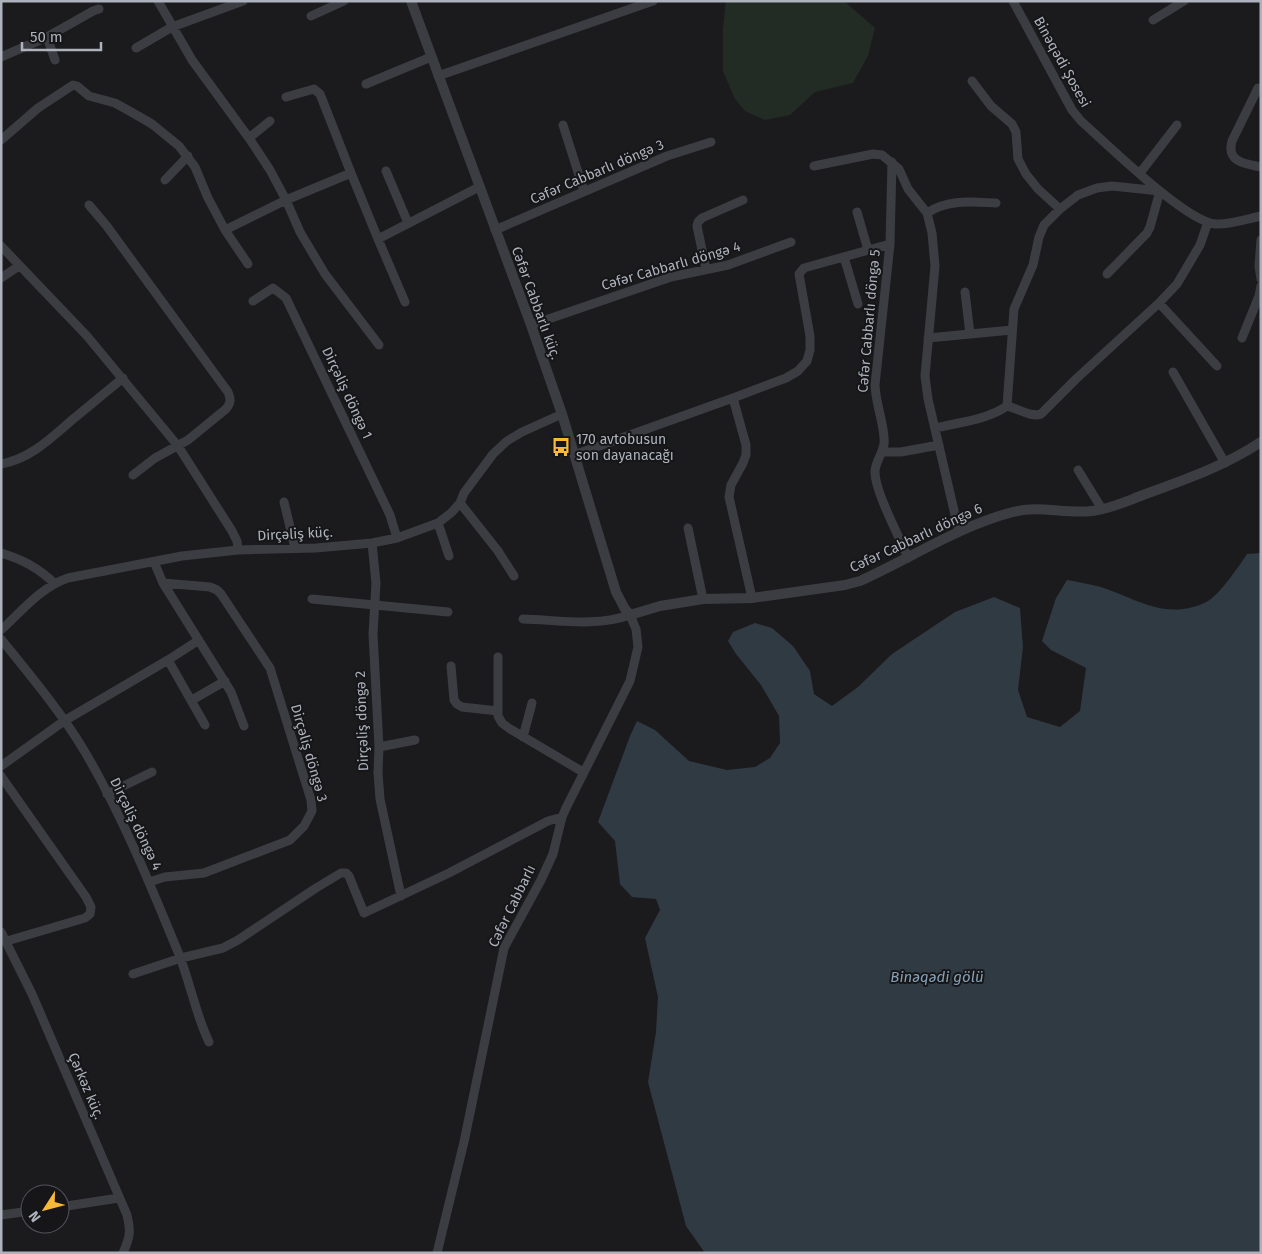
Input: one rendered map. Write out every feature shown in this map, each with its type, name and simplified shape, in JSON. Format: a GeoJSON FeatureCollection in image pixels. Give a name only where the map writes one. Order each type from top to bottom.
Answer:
{"type":"FeatureCollection","features":[{"type":"Feature","properties":{"kind":"street"},"geometry":{"type":"LineString","coordinates":[[158,1],[192,60],[249,138],[286,200],[300,232],[325,274],[379,345]]}},
{"type":"Feature","properties":{"kind":"street"},"geometry":{"type":"LineString","coordinates":[[136,48],[172,27],[243,1]]}},
{"type":"Feature","properties":{"kind":"street"},"geometry":{"type":"LineString","coordinates":[[311,16],[344,1]]}},
{"type":"Feature","properties":{"kind":"street","name":"Cəfər Cabbarlı küç."},"geometry":{"type":"LineString","coordinates":[[410,1],[531,324],[562,414],[616,592],[630,615]]}},
{"type":"Feature","properties":{"kind":"street"},"geometry":{"type":"LineString","coordinates":[[438,76],[653,1]]}},
{"type":"Feature","properties":{"kind":"street","name":"Binəqədi Şosesi"},"geometry":{"type":"LineString","coordinates":[[1013,1],[1072,110],[1081,121],[1160,191],[1190,213],[1208,222],[1223,224],[1261,216]]}},
{"type":"Feature","properties":{"kind":"street"},"geometry":{"type":"LineString","coordinates":[[1153,20],[1184,1]]}},
{"type":"Feature","properties":{"kind":"street"},"geometry":{"type":"LineString","coordinates":[[1,57],[47,37],[92,11],[99,9]]}},
{"type":"Feature","properties":{"kind":"street"},"geometry":{"type":"LineString","coordinates":[[47,37],[55,60]]}},
{"type":"Feature","properties":{"kind":"street"},"geometry":{"type":"LineString","coordinates":[[366,84],[431,57]]}},
{"type":"Feature","properties":{"kind":"street"},"geometry":{"type":"LineString","coordinates":[[972,80],[992,106],[1012,124],[1016,132],[1018,159],[1026,174],[1038,189],[1060,209]]}},
{"type":"Feature","properties":{"kind":"street"},"geometry":{"type":"LineString","coordinates":[[1,140],[38,108],[73,85],[89,96],[115,103],[152,124],[169,137],[188,156],[225,230],[248,264]]}},
{"type":"Feature","properties":{"kind":"street"},"geometry":{"type":"LineString","coordinates":[[1258,88],[1230,148],[1235,159],[1245,164],[1261,167]]}},
{"type":"Feature","properties":{"kind":"street"},"geometry":{"type":"LineString","coordinates":[[286,97],[314,89],[320,94],[405,302]]}},
{"type":"Feature","properties":{"kind":"street"},"geometry":{"type":"LineString","coordinates":[[249,138],[270,121]]}},
{"type":"Feature","properties":{"kind":"street"},"geometry":{"type":"LineString","coordinates":[[1140,173],[1178,125]]}},
{"type":"Feature","properties":{"kind":"street"},"geometry":{"type":"LineString","coordinates":[[563,126],[584,191]]}},
{"type":"Feature","properties":{"kind":"street","name":"Cəfər Cabbarlı döngə 3"},"geometry":{"type":"LineString","coordinates":[[495,230],[667,156],[712,142]]}},
{"type":"Feature","properties":{"kind":"street"},"geometry":{"type":"LineString","coordinates":[[814,166],[873,154],[882,155],[899,169],[908,189],[927,213],[932,234],[935,266],[925,376],[928,399],[959,532]]}},
{"type":"Feature","properties":{"kind":"street"},"geometry":{"type":"LineString","coordinates":[[165,180],[188,156]]}},
{"type":"Feature","properties":{"kind":"street"},"geometry":{"type":"LineString","coordinates":[[890,244],[892,162]]}},
{"type":"Feature","properties":{"kind":"street"},"geometry":{"type":"LineString","coordinates":[[386,171],[408,224]]}},
{"type":"Feature","properties":{"kind":"street"},"geometry":{"type":"LineString","coordinates":[[225,230],[286,200],[351,173]]}},
{"type":"Feature","properties":{"kind":"street"},"geometry":{"type":"LineString","coordinates":[[1007,406],[1014,309],[1033,265],[1039,237],[1044,225],[1078,195],[1097,188],[1112,186],[1160,191],[1147,233],[1107,274]]}},
{"type":"Feature","properties":{"kind":"street"},"geometry":{"type":"LineString","coordinates":[[378,239],[479,187]]}},
{"type":"Feature","properties":{"kind":"street"},"geometry":{"type":"LineString","coordinates":[[706,269],[697,226],[698,222],[702,218],[743,200]]}},
{"type":"Feature","properties":{"kind":"street"},"geometry":{"type":"LineString","coordinates":[[927,213],[936,207],[962,201],[996,203]]}},
{"type":"Feature","properties":{"kind":"street"},"geometry":{"type":"LineString","coordinates":[[89,205],[106,225],[228,392],[230,399],[230,405],[194,436],[133,474]]}},
{"type":"Feature","properties":{"kind":"street"},"geometry":{"type":"LineString","coordinates":[[857,212],[868,250]]}},
{"type":"Feature","properties":{"kind":"street"},"geometry":{"type":"LineString","coordinates":[[936,428],[990,415],[999,412],[1007,406],[1017,408],[1033,416],[1041,414],[1177,284],[1200,245],[1208,222]]}},
{"type":"Feature","properties":{"kind":"street"},"geometry":{"type":"LineString","coordinates":[[1261,240],[1259,266],[1261,279]]}},
{"type":"Feature","properties":{"kind":"street","name":"Cəfər Cabbarlı döngə 4"},"geometry":{"type":"LineString","coordinates":[[531,324],[671,278],[728,265],[791,242]]}},
{"type":"Feature","properties":{"kind":"street","name":"Cəfər Cabbarlı döngə 5"},"geometry":{"type":"LineString","coordinates":[[574,455],[733,398],[786,378],[798,371],[807,361],[810,350],[810,336],[799,274],[804,268],[890,244],[875,385],[884,437],[882,452],[875,470],[875,478],[908,558]]}},
{"type":"Feature","properties":{"kind":"street"},"geometry":{"type":"LineString","coordinates":[[1,246],[87,336],[178,446],[232,531],[237,541],[238,550]]}},
{"type":"Feature","properties":{"kind":"street"},"geometry":{"type":"LineString","coordinates":[[844,257],[858,304]]}},
{"type":"Feature","properties":{"kind":"street"},"geometry":{"type":"LineString","coordinates":[[1,278],[19,266]]}},
{"type":"Feature","properties":{"kind":"street"},"geometry":{"type":"LineString","coordinates":[[1242,338],[1259,296],[1261,286]]}},
{"type":"Feature","properties":{"kind":"street","name":"Dirçəliş döngə 1"},"geometry":{"type":"LineString","coordinates":[[253,301],[273,288],[286,298],[390,514],[397,538]]}},
{"type":"Feature","properties":{"kind":"street"},"geometry":{"type":"LineString","coordinates":[[965,292],[970,334]]}},
{"type":"Feature","properties":{"kind":"street"},"geometry":{"type":"LineString","coordinates":[[1158,304],[1217,366]]}},
{"type":"Feature","properties":{"kind":"street"},"geometry":{"type":"LineString","coordinates":[[928,338],[1012,330]]}},
{"type":"Feature","properties":{"kind":"street"},"geometry":{"type":"LineString","coordinates":[[1173,372],[1225,462]]}},
{"type":"Feature","properties":{"kind":"street"},"geometry":{"type":"LineString","coordinates":[[1,464],[26,456],[44,444],[122,378]]}},
{"type":"Feature","properties":{"kind":"street"},"geometry":{"type":"LineString","coordinates":[[733,398],[746,445],[746,455],[744,463],[731,485],[729,497],[752,598]]}},
{"type":"Feature","properties":{"kind":"street","name":"Dirçəliş küç."},"geometry":{"type":"LineString","coordinates":[[1,630],[36,597],[54,584],[68,578],[182,556],[238,550],[372,543],[397,538],[438,523],[452,513],[460,503],[464,493],[493,454],[522,432],[562,414]]}},
{"type":"Feature","properties":{"kind":"street","name":"Cəfər Cabbarlı döngə 6"},"geometry":{"type":"LineString","coordinates":[[630,615],[660,606],[702,599],[752,598],[860,581],[959,532],[999,516],[1024,510],[1075,511],[1102,509],[1172,485],[1225,462],[1261,442]]}},
{"type":"Feature","properties":{"kind":"street"},"geometry":{"type":"LineString","coordinates":[[882,452],[901,452],[939,445]]}},
{"type":"Feature","properties":{"kind":"street"},"geometry":{"type":"LineString","coordinates":[[1078,470],[1102,509]]}},
{"type":"Feature","properties":{"kind":"street"},"geometry":{"type":"LineString","coordinates":[[284,502],[294,548]]}},
{"type":"Feature","properties":{"kind":"street"},"geometry":{"type":"LineString","coordinates":[[460,503],[498,551],[514,576]]}},
{"type":"Feature","properties":{"kind":"street"},"geometry":{"type":"LineString","coordinates":[[438,523],[449,556]]}},
{"type":"Feature","properties":{"kind":"street"},"geometry":{"type":"LineString","coordinates":[[688,528],[702,599]]}},
{"type":"Feature","properties":{"kind":"street","name":"Dirçəliş döngə 2"},"geometry":{"type":"LineString","coordinates":[[372,543],[376,568],[373,634],[380,799],[401,896]]}},
{"type":"Feature","properties":{"kind":"street"},"geometry":{"type":"LineString","coordinates":[[1,553],[17,558],[41,571],[54,584]]}},
{"type":"Feature","properties":{"kind":"street"},"geometry":{"type":"LineString","coordinates":[[154,562],[163,583],[226,681],[244,726]]}},
{"type":"Feature","properties":{"kind":"street","name":"Dirçəliş döngə 3"},"geometry":{"type":"LineString","coordinates":[[148,882],[165,877],[204,873],[276,847],[297,834],[312,811],[311,800],[270,668],[231,611],[222,594],[210,587],[163,583]]}},
{"type":"Feature","properties":{"kind":"street"},"geometry":{"type":"LineString","coordinates":[[312,599],[448,612]]}},
{"type":"Feature","properties":{"kind":"street"},"geometry":{"type":"LineString","coordinates":[[523,619],[597,622],[630,615]]}},
{"type":"Feature","properties":{"kind":"street","name":"Cəfər Cabbarlı"},"geometry":{"type":"LineString","coordinates":[[437,1253],[464,1142],[504,948],[541,880],[553,854],[562,818],[583,772],[630,681],[636,663],[638,647],[636,629],[630,615]]}},
{"type":"Feature","properties":{"kind":"street","name":"Dirçəliş döngə 4"},"geometry":{"type":"LineString","coordinates":[[1,639],[43,691],[64,721],[107,794],[132,844],[181,958],[201,1026],[209,1042]]}},
{"type":"Feature","properties":{"kind":"street"},"geometry":{"type":"LineString","coordinates":[[1,766],[64,721],[199,640]]}},
{"type":"Feature","properties":{"kind":"street"},"geometry":{"type":"LineString","coordinates":[[498,657],[498,716],[502,723],[583,772]]}},
{"type":"Feature","properties":{"kind":"street"},"geometry":{"type":"LineString","coordinates":[[168,660],[205,725]]}},
{"type":"Feature","properties":{"kind":"street"},"geometry":{"type":"LineString","coordinates":[[451,666],[454,700],[457,704],[462,707],[498,711]]}},
{"type":"Feature","properties":{"kind":"street"},"geometry":{"type":"LineString","coordinates":[[192,700],[226,681]]}},
{"type":"Feature","properties":{"kind":"street"},"geometry":{"type":"LineString","coordinates":[[523,737],[532,703]]}},
{"type":"Feature","properties":{"kind":"street"},"geometry":{"type":"LineString","coordinates":[[378,746],[415,740]]}},
{"type":"Feature","properties":{"kind":"street"},"geometry":{"type":"LineString","coordinates":[[107,794],[152,772]]}},
{"type":"Feature","properties":{"kind":"street"},"geometry":{"type":"LineString","coordinates":[[1,776],[86,896],[91,906],[90,914],[85,918],[7,942]]}},
{"type":"Feature","properties":{"kind":"street"},"geometry":{"type":"LineString","coordinates":[[133,974],[181,958],[223,948],[341,873],[346,873],[349,876],[364,913],[449,873],[548,821],[562,818]]}},
{"type":"Feature","properties":{"kind":"street","name":"Çərkəz küç."},"geometry":{"type":"LineString","coordinates":[[1,932],[32,994],[119,1198],[130,1229],[129,1239],[123,1253]]}},
{"type":"Feature","properties":{"kind":"street"},"geometry":{"type":"LineString","coordinates":[[70,1205],[119,1198]]}},
{"type":"Feature","properties":{"kind":"street"},"geometry":{"type":"LineString","coordinates":[[1,1215],[20,1212]]}},
{"type":"Feature","properties":{"kind":"shaded area"},"geometry":{"type":"Polygon","coordinates":[[[726,1],[844,1],[875,28],[868,56],[853,83],[815,92],[790,115],[765,120],[745,111],[735,99],[723,71],[723,28],[726,1]]]}},
{"type":"Feature","properties":{"kind":"water","name":"Binəqədi gölü"},"geometry":{"type":"Polygon","coordinates":[[[1261,553],[1261,1253],[705,1253],[686,1226],[648,1082],[656,1032],[658,997],[645,938],[660,910],[656,899],[632,897],[620,884],[615,841],[598,822],[637,721],[655,730],[689,761],[727,770],[755,767],[770,758],[780,743],[779,716],[761,685],[728,641],[733,632],[755,623],[772,628],[793,646],[810,671],[814,694],[832,706],[858,687],[892,654],[955,612],[994,597],[1020,608],[1023,647],[1018,690],[1027,717],[1060,727],[1080,711],[1086,668],[1051,650],[1042,641],[1056,598],[1067,580],[1101,587],[1153,606],[1179,609],[1193,607],[1208,601],[1224,586],[1247,554],[1261,553]]]}},
{"type":"Feature","properties":{"kind":"place","name":"170 avtobusun son dayanacağı"},"geometry":{"type":"Point","coordinates":[561,447]}}]}
